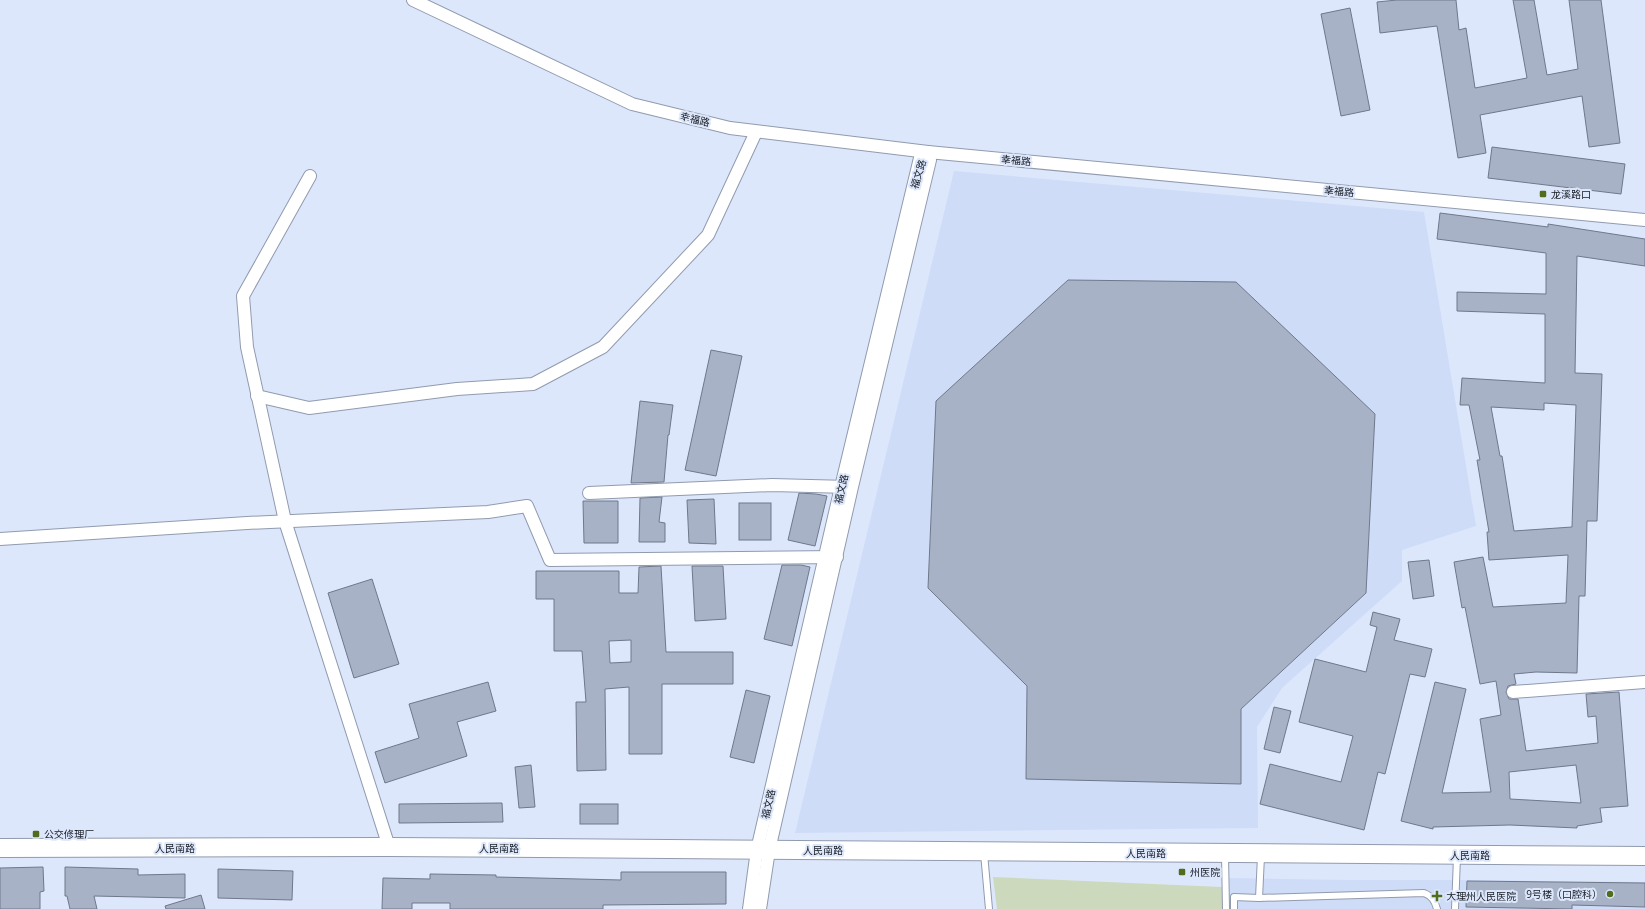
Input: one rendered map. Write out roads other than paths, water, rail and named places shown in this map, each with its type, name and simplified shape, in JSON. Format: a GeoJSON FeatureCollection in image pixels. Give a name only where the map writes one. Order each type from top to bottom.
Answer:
{"type":"FeatureCollection","features":[{"type":"Feature","properties":{"kind":"main road","name":"人民南路"},"geometry":{"type":"LineString","coordinates":[[0,848],[389,847],[1645,856]]}},
{"type":"Feature","properties":{"kind":"street","name":"幸福路"},"geometry":{"type":"LineString","coordinates":[[413,0],[632,104],[730,128],[928,152],[1645,220]]}},
{"type":"Feature","properties":{"kind":"street"},"geometry":{"type":"LineString","coordinates":[[258,396],[309,408],[457,389],[533,384],[603,347],[708,235],[756,132]]}},
{"type":"Feature","properties":{"kind":"street","name":"福文路"},"geometry":{"type":"LineString","coordinates":[[749,909],[847,487],[930,160],[928,152]]}},
{"type":"Feature","properties":{"kind":"street"},"geometry":{"type":"LineString","coordinates":[[310,176],[243,296],[247,346],[284,521],[389,847]]}},
{"type":"Feature","properties":{"kind":"street"},"geometry":{"type":"LineString","coordinates":[[589,493],[772,485],[847,487]]}},
{"type":"Feature","properties":{"kind":"street"},"geometry":{"type":"LineString","coordinates":[[0,539],[284,521],[488,512],[527,506],[550,560],[831,557]]}},
{"type":"Feature","properties":{"kind":"street"},"geometry":{"type":"LineString","coordinates":[[1513,692],[1645,682]]}},
{"type":"Feature","properties":{"kind":"street","name":"福文路"},"geometry":{"type":"LineString","coordinates":[[760,909],[763,850]]}},
{"type":"Feature","properties":{"kind":"lane"},"geometry":{"type":"LineString","coordinates":[[984,852],[989,909]]}},
{"type":"Feature","properties":{"kind":"lane"},"geometry":{"type":"LineString","coordinates":[[1225,853],[1226,909]]}},
{"type":"Feature","properties":{"kind":"lane"},"geometry":{"type":"LineString","coordinates":[[1259,898],[1261,853]]}},
{"type":"Feature","properties":{"kind":"lane"},"geometry":{"type":"LineString","coordinates":[[1455,909],[1456,855]]}},
{"type":"Feature","properties":{"kind":"lane"},"geometry":{"type":"LineString","coordinates":[[1234,909],[1234,897],[1259,898],[1424,893],[1429,895],[1434,900],[1437,909]]}},
{"type":"Feature","properties":{"kind":"place","name":"龙溪路口"},"geometry":{"type":"Point","coordinates":[1543,194]}},
{"type":"Feature","properties":{"kind":"place","name":"公交修理厂"},"geometry":{"type":"Point","coordinates":[36,834]}},
{"type":"Feature","properties":{"kind":"place","name":"州医院"},"geometry":{"type":"Point","coordinates":[1182,872]}},
{"type":"Feature","properties":{"kind":"place","name":"9号楼（口腔科）"},"geometry":{"type":"Point","coordinates":[1610,894]}},
{"type":"Feature","properties":{"kind":"place","name":"大理州人民医院"},"geometry":{"type":"Point","coordinates":[1437,896]}}]}
